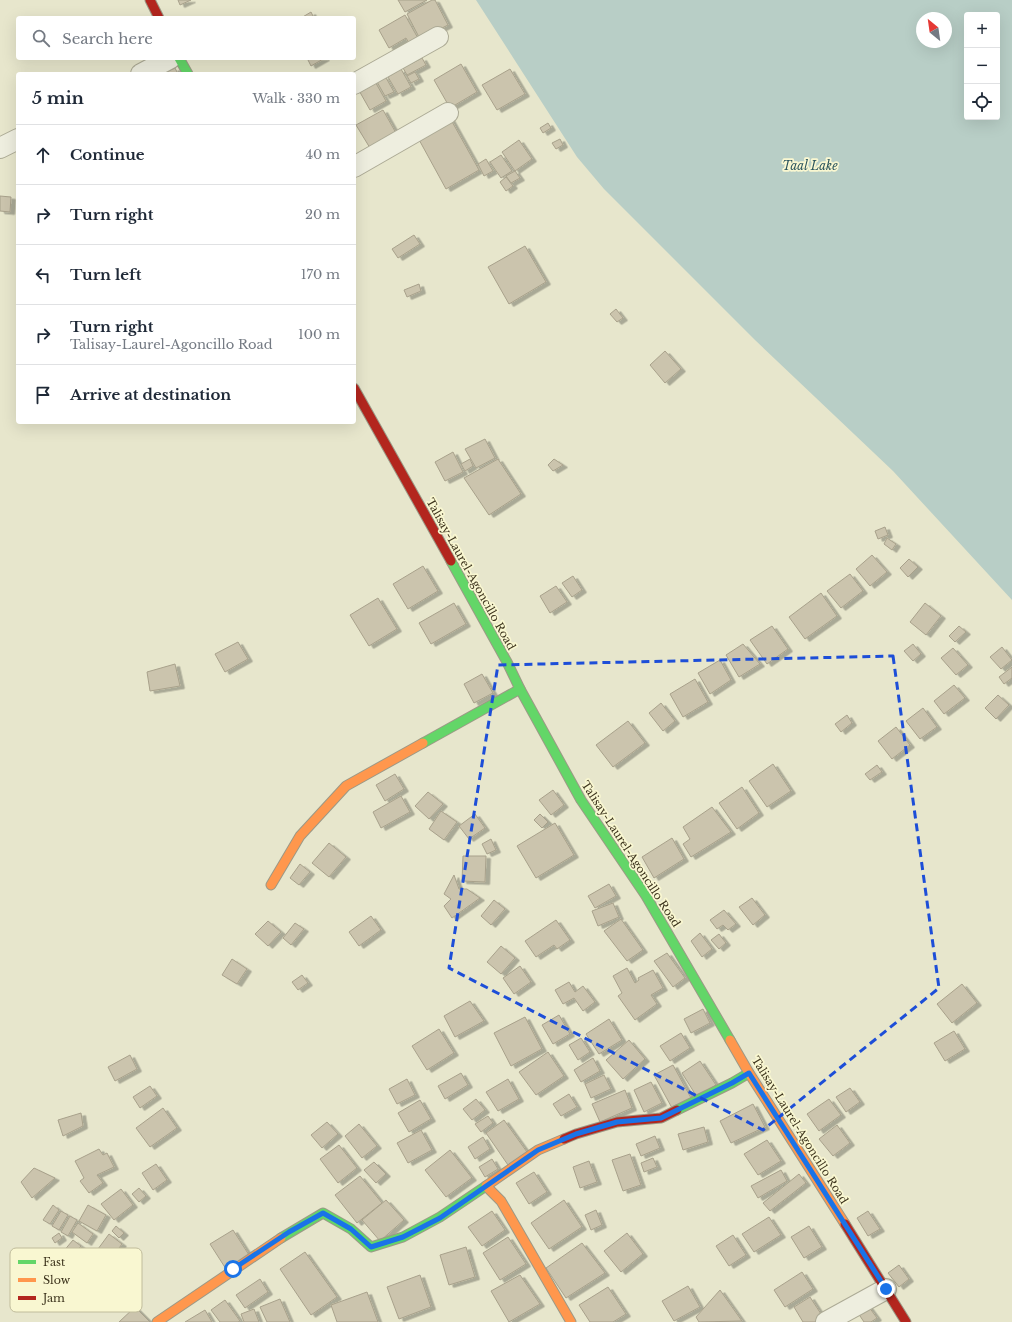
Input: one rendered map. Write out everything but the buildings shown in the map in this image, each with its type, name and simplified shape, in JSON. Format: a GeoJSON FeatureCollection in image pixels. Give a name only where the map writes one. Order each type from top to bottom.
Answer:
{"type":"FeatureCollection","features":[{"type":"Feature","properties":{"kind":"street"},"geometry":{"type":"LineString","coordinates":[[150,0],[158,16]]}},
{"type":"Feature","properties":{"kind":"street"},"geometry":{"type":"LineString","coordinates":[[356,83],[438,37]]}},
{"type":"Feature","properties":{"kind":"street"},"geometry":{"type":"LineString","coordinates":[[145,72],[167,60]]}},
{"type":"Feature","properties":{"kind":"street"},"geometry":{"type":"LineString","coordinates":[[181,60],[187,72]]}},
{"type":"Feature","properties":{"kind":"street"},"geometry":{"type":"LineString","coordinates":[[356,166],[448,113]]}},
{"type":"Feature","properties":{"kind":"street"},"geometry":{"type":"LineString","coordinates":[[0,148],[16,140]]}},
{"type":"Feature","properties":{"kind":"street","name":"Talisay-Laurel-Agoncillo Road"},"geometry":{"type":"LineString","coordinates":[[356,392],[503,655],[581,800],[646,896],[749,1073],[906,1322]]}},
{"type":"Feature","properties":{"kind":"street"},"geometry":{"type":"LineString","coordinates":[[271,885],[300,836],[346,786],[520,689]]}},
{"type":"Feature","properties":{"kind":"street"},"geometry":{"type":"LineString","coordinates":[[157,1322],[283,1236],[323,1213],[351,1229],[371,1247],[403,1237],[434,1221],[538,1150],[576,1134],[617,1122],[661,1118],[749,1073]]}},
{"type":"Feature","properties":{"kind":"street"},"geometry":{"type":"LineString","coordinates":[[486,1186],[501,1201],[571,1322]]}},
{"type":"Feature","properties":{"kind":"street"},"geometry":{"type":"LineString","coordinates":[[826,1322],[886,1289]]}},
{"type":"Feature","properties":{"kind":"highlighted area"},"geometry":{"type":"Polygon","coordinates":[[[893,656],[939,988],[763,1130],[449,968],[498,665],[893,656]]]}},
{"type":"Feature","properties":{"kind":"water","name":"Taal Lake"},"geometry":{"type":"Polygon","coordinates":[[[476,0],[1012,0],[1012,600],[893,471],[755,340],[604,189],[577,157],[476,0]]]}},
{"type":"Feature","properties":{"kind":"traffic: fast"},"geometry":{"type":"LineString","coordinates":[[180,60],[187,72]]}},
{"type":"Feature","properties":{"kind":"traffic: fast"},"geometry":{"type":"LineString","coordinates":[[451,561],[581,800],[646,896],[730,1040]]}},
{"type":"Feature","properties":{"kind":"traffic: fast"},"geometry":{"type":"LineString","coordinates":[[423,743],[520,689]]}},
{"type":"Feature","properties":{"kind":"traffic: fast"},"geometry":{"type":"LineString","coordinates":[[677,1110],[749,1073]]}},
{"type":"Feature","properties":{"kind":"traffic: fast"},"geometry":{"type":"LineString","coordinates":[[281,1238],[323,1213],[351,1229],[371,1247],[403,1237],[440,1217],[486,1186]]}},
{"type":"Feature","properties":{"kind":"traffic: slow"},"geometry":{"type":"LineString","coordinates":[[271,885],[300,836],[346,786],[423,743]]}},
{"type":"Feature","properties":{"kind":"traffic: slow"},"geometry":{"type":"LineString","coordinates":[[730,1040],[749,1073],[845,1224]]}},
{"type":"Feature","properties":{"kind":"traffic: slow"},"geometry":{"type":"LineString","coordinates":[[564,1139],[538,1150],[486,1186],[501,1201],[571,1322]]}},
{"type":"Feature","properties":{"kind":"traffic: slow"},"geometry":{"type":"LineString","coordinates":[[157,1322],[281,1238]]}},
{"type":"Feature","properties":{"kind":"traffic: jam"},"geometry":{"type":"LineString","coordinates":[[150,0],[158,16]]}},
{"type":"Feature","properties":{"kind":"traffic: jam"},"geometry":{"type":"LineString","coordinates":[[356,392],[451,561]]}},
{"type":"Feature","properties":{"kind":"traffic: jam"},"geometry":{"type":"LineString","coordinates":[[564,1139],[617,1122],[661,1118],[677,1110]]}},
{"type":"Feature","properties":{"kind":"traffic: jam"},"geometry":{"type":"LineString","coordinates":[[845,1224],[906,1322]]}},
{"type":"Feature","properties":{"kind":"route"},"geometry":{"type":"LineString","coordinates":[[233,1269],[289,1232],[323,1213],[351,1229],[371,1247],[403,1237],[440,1218],[538,1150],[576,1134],[617,1122],[661,1118],[749,1073],[886,1289]]}}]}
